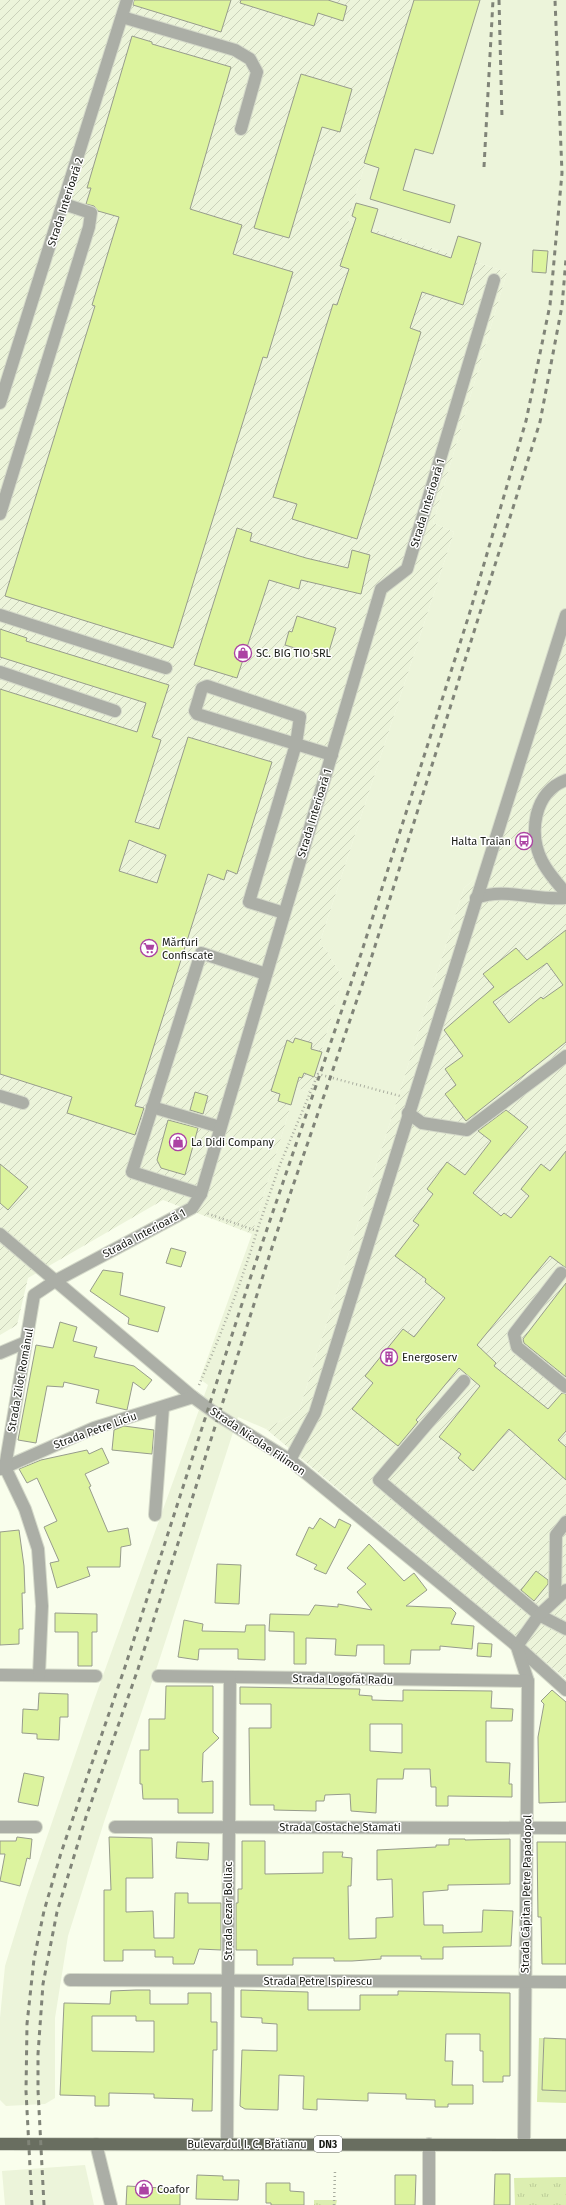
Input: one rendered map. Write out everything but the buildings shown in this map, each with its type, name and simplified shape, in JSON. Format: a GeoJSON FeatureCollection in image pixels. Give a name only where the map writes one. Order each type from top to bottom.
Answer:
{"type":"FeatureCollection","features":[{"type":"Feature","properties":{"kind":"main road","name":"Bulevardul I. C. Brătianu"},"geometry":{"type":"LineString","coordinates":[[0,2144],[566,2145]]}},
{"type":"Feature","properties":{"kind":"street","name":"Strada Interioară 2"},"geometry":{"type":"LineString","coordinates":[[0,403],[64,204],[127,0]]}},
{"type":"Feature","properties":{"kind":"street"},"geometry":{"type":"LineString","coordinates":[[122,17],[235,50],[250,59],[257,72],[241,129]]}},
{"type":"Feature","properties":{"kind":"street"},"geometry":{"type":"LineString","coordinates":[[0,514],[89,227],[91,213],[64,204]]}},
{"type":"Feature","properties":{"kind":"street","name":"Strada Interioară 1"},"geometry":{"type":"LineString","coordinates":[[55,1281],[192,1208],[201,1194],[381,589],[407,569],[494,280]]}},
{"type":"Feature","properties":{"kind":"street"},"geometry":{"type":"LineString","coordinates":[[0,615],[166,668]]}},
{"type":"Feature","properties":{"kind":"street"},"geometry":{"type":"LineString","coordinates":[[290,1460],[314,1413],[566,615]]}},
{"type":"Feature","properties":{"kind":"street"},"geometry":{"type":"LineString","coordinates":[[0,672],[115,711]]}},
{"type":"Feature","properties":{"kind":"street"},"geometry":{"type":"LineString","coordinates":[[284,913],[249,902],[296,744],[300,720],[299,716],[207,686],[202,688],[195,711],[197,714],[296,744],[332,755]]}},
{"type":"Feature","properties":{"kind":"street"},"geometry":{"type":"LineString","coordinates":[[566,780],[558,783],[545,795],[536,814],[535,835],[541,860],[554,880],[566,893]]}},
{"type":"Feature","properties":{"kind":"street"},"geometry":{"type":"LineString","coordinates":[[476,898],[486,894],[499,893],[534,898],[566,898]]}},
{"type":"Feature","properties":{"kind":"street"},"geometry":{"type":"LineString","coordinates":[[201,1194],[132,1172],[202,953],[266,974]]}},
{"type":"Feature","properties":{"kind":"street"},"geometry":{"type":"LineString","coordinates":[[408,1113],[422,1123],[467,1130],[566,1056]]}},
{"type":"Feature","properties":{"kind":"street"},"geometry":{"type":"LineString","coordinates":[[0,1096],[23,1103]]}},
{"type":"Feature","properties":{"kind":"street"},"geometry":{"type":"LineString","coordinates":[[152,1107],[220,1127]]}},
{"type":"Feature","properties":{"kind":"street","name":"Strada Nicolae Filimon"},"geometry":{"type":"LineString","coordinates":[[0,1234],[193,1397],[219,1416],[290,1460],[517,1646],[566,1690]]}},
{"type":"Feature","properties":{"kind":"street"},"geometry":{"type":"LineString","coordinates":[[561,1273],[514,1334],[517,1346],[566,1387]]}},
{"type":"Feature","properties":{"kind":"street","name":"Strada Zilot Românul"},"geometry":{"type":"LineString","coordinates":[[3,1468],[34,1295],[55,1281]]}},
{"type":"Feature","properties":{"kind":"street"},"geometry":{"type":"LineString","coordinates":[[0,1353],[26,1342]]}},
{"type":"Feature","properties":{"kind":"street"},"geometry":{"type":"LineString","coordinates":[[464,1381],[379,1480],[539,1615],[566,1628]]}},
{"type":"Feature","properties":{"kind":"street","name":"Strada Petre Liciu"},"geometry":{"type":"LineString","coordinates":[[3,1468],[94,1428],[193,1397]]}},
{"type":"Feature","properties":{"kind":"street"},"geometry":{"type":"LineString","coordinates":[[155,1514],[163,1406]]}},
{"type":"Feature","properties":{"kind":"street"},"geometry":{"type":"LineString","coordinates":[[3,1468],[25,1509],[38,1549],[42,1606],[39,1675]]}},
{"type":"Feature","properties":{"kind":"street"},"geometry":{"type":"LineString","coordinates":[[555,1600],[556,1535],[566,1522]]}},
{"type":"Feature","properties":{"kind":"street"},"geometry":{"type":"LineString","coordinates":[[517,1646],[539,1615],[566,1590]]}},
{"type":"Feature","properties":{"kind":"street","name":"Strada Căpitan Petre Papadopol"},"geometry":{"type":"LineString","coordinates":[[517,1646],[528,1681],[524,2145]]}},
{"type":"Feature","properties":{"kind":"street"},"geometry":{"type":"LineString","coordinates":[[0,1674],[96,1676]]}},
{"type":"Feature","properties":{"kind":"street","name":"Strada Logofăt Radu"},"geometry":{"type":"LineString","coordinates":[[158,1676],[528,1681]]}},
{"type":"Feature","properties":{"kind":"street","name":"Strada Cezar Bolliac"},"geometry":{"type":"LineString","coordinates":[[227,2144],[230,1677]]}},
{"type":"Feature","properties":{"kind":"street"},"geometry":{"type":"LineString","coordinates":[[0,1827],[36,1827]]}},
{"type":"Feature","properties":{"kind":"street","name":"Strada Costache Stamati"},"geometry":{"type":"LineString","coordinates":[[115,1827],[566,1828]]}},
{"type":"Feature","properties":{"kind":"street","name":"Strada Petre Ispirescu"},"geometry":{"type":"LineString","coordinates":[[70,1980],[566,1982]]}},
{"type":"Feature","properties":{"kind":"street"},"geometry":{"type":"LineString","coordinates":[[96,2144],[111,2205]]}},
{"type":"Feature","properties":{"kind":"street"},"geometry":{"type":"LineString","coordinates":[[429,2144],[429,2205]]}},
{"type":"Feature","properties":{"kind":"path"},"geometry":{"type":"LineString","coordinates":[[193,1397],[223,1329],[247,1266],[257,1231],[280,1167],[318,1074],[413,1099]]}},
{"type":"Feature","properties":{"kind":"path"},"geometry":{"type":"LineString","coordinates":[[192,1208],[257,1231]]}},
{"type":"Feature","properties":{"kind":"path"},"geometry":{"type":"LineString","coordinates":[[334,2205],[335,2171]]}},
{"type":"Feature","properties":{"kind":"shaded area"},"geometry":{"type":"Polygon","coordinates":[[[0,0],[414,0],[348,221],[507,272],[433,523],[454,532],[319,945],[325,948],[343,979],[309,1092],[296,1088],[252,1234],[163,1200],[28,1278],[17,1325],[0,1335],[0,0]]]}},
{"type":"Feature","properties":{"kind":"shaded area"},"geometry":{"type":"Polygon","coordinates":[[[414,0],[566,0],[566,636],[491,865],[464,888],[299,1411],[266,1429],[238,1417],[158,1664],[105,1819],[68,1936],[55,2018],[55,2098],[45,2104],[6,2106],[0,2100],[0,2018],[5,1966],[26,1898],[93,1703],[208,1385],[200,1379],[252,1234],[296,1088],[309,1092],[343,979],[325,948],[319,945],[454,532],[433,523],[507,272],[348,221],[414,0]]]}},
{"type":"Feature","properties":{"kind":"shaded area"},"geometry":{"type":"Polygon","coordinates":[[[566,636],[566,1679],[266,1429],[299,1411],[464,888],[491,865],[566,636]]]}},
{"type":"Feature","properties":{"kind":"shaded area"},"geometry":{"type":"Polygon","coordinates":[[[85,2165],[94,2205],[5,2205],[2,2171],[85,2165]]]}},
{"type":"Feature","properties":{"kind":"green space"},"geometry":{"type":"Polygon","coordinates":[[[539,2038],[544,2038],[542,2090],[566,2091],[566,2103],[537,2102],[539,2038]]]}},
{"type":"Feature","properties":{"kind":"green space"},"geometry":{"type":"Polygon","coordinates":[[[566,2177],[566,2205],[515,2205],[514,2178],[566,2177]]]}},
{"type":"Feature","properties":{"kind":"green space"},"geometry":{"type":"Polygon","coordinates":[[[314,2200],[337,2200],[336,2205],[314,2205],[314,2200]]]}},
{"type":"Feature","properties":{"kind":"railway"},"geometry":{"type":"LineString","coordinates":[[484,167],[493,0]]}},
{"type":"Feature","properties":{"kind":"railway"},"geometry":{"type":"LineString","coordinates":[[499,0],[502,118]]}},
{"type":"Feature","properties":{"kind":"railway"},"geometry":{"type":"LineString","coordinates":[[32,2205],[26,2091],[27,2024],[34,1959],[44,1911],[61,1853],[125,1667],[250,1279],[361,954],[469,615],[526,421],[550,305],[562,173],[555,0]]}},
{"type":"Feature","properties":{"kind":"railway"},"geometry":{"type":"LineString","coordinates":[[44,2205],[38,2090],[38,2054],[43,1984],[57,1912],[86,1817],[138,1669],[275,1238],[370,962],[540,422],[562,306],[566,259]]}},
{"type":"Feature","properties":{"kind":"place","name":"SC. BIG TIO SRL"},"geometry":{"type":"Point","coordinates":[243,653]}},
{"type":"Feature","properties":{"kind":"place","name":"Halta Traian"},"geometry":{"type":"Point","coordinates":[524,841]}},
{"type":"Feature","properties":{"kind":"place","name":"Mărfuri Confiscate"},"geometry":{"type":"Point","coordinates":[149,948]}},
{"type":"Feature","properties":{"kind":"place","name":"La Didi Company"},"geometry":{"type":"Point","coordinates":[178,1142]}},
{"type":"Feature","properties":{"kind":"place","name":"Energoserv"},"geometry":{"type":"Point","coordinates":[389,1357]}},
{"type":"Feature","properties":{"kind":"place","name":"Coafor"},"geometry":{"type":"Point","coordinates":[144,2189]}}]}
